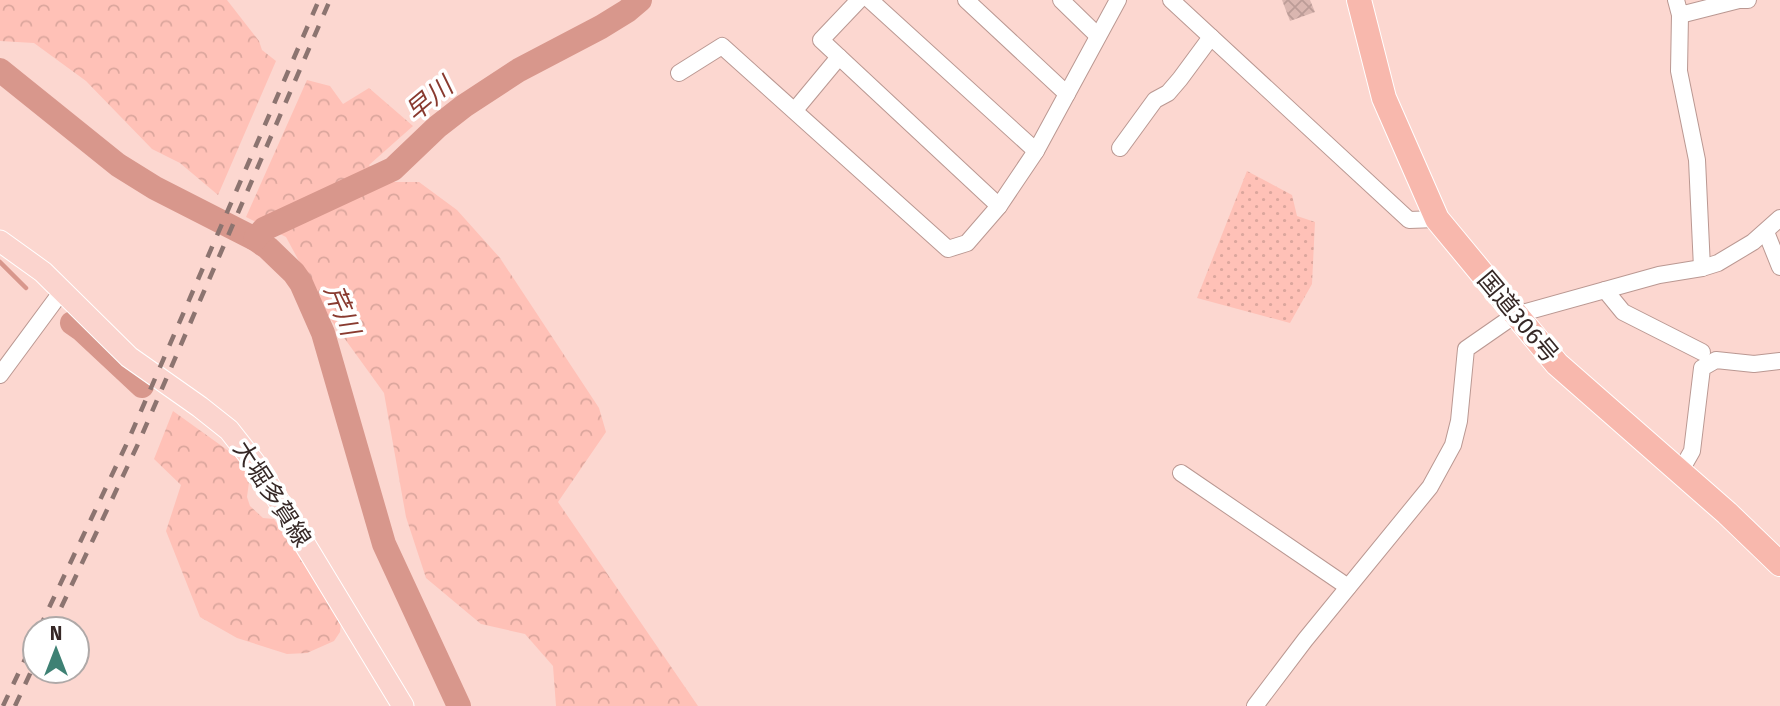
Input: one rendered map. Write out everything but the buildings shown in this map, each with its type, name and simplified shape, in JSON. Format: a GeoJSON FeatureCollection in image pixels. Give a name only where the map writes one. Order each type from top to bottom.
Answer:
{"type":"FeatureCollection","features":[{"type":"Feature","properties":{"kind":"highway","name":"国道306号"},"geometry":{"type":"LineString","coordinates":[[1359,0],[1384,98],[1437,219],[1557,365],[1727,513],[1780,564]]}},
{"type":"Feature","properties":{"kind":"main road","name":"大堀多賀線"},"geometry":{"type":"LineString","coordinates":[[0,241],[43,272],[129,357],[229,430],[258,467],[403,706]]}},
{"type":"Feature","properties":{"kind":"street"},"geometry":{"type":"LineString","coordinates":[[859,0],[821,40],[999,206]]}},
{"type":"Feature","properties":{"kind":"street"},"geometry":{"type":"LineString","coordinates":[[870,0],[1036,151]]}},
{"type":"Feature","properties":{"kind":"street"},"geometry":{"type":"LineString","coordinates":[[966,0],[1067,94]]}},
{"type":"Feature","properties":{"kind":"street"},"geometry":{"type":"LineString","coordinates":[[1061,0],[1098,36]]}},
{"type":"Feature","properties":{"kind":"street"},"geometry":{"type":"LineString","coordinates":[[679,73],[722,46],[948,249],[967,243],[999,206],[1036,151],[1118,0]]}},
{"type":"Feature","properties":{"kind":"street"},"geometry":{"type":"LineString","coordinates":[[1171,0],[1409,220],[1437,219]]}},
{"type":"Feature","properties":{"kind":"street"},"geometry":{"type":"LineString","coordinates":[[1702,268],[1697,160],[1679,71],[1678,8],[1748,0]]}},
{"type":"Feature","properties":{"kind":"street"},"geometry":{"type":"LineString","coordinates":[[1121,148],[1155,100],[1168,93],[1211,37]]}},
{"type":"Feature","properties":{"kind":"street"},"geometry":{"type":"LineString","coordinates":[[795,110],[839,57]]}},
{"type":"Feature","properties":{"kind":"street"},"geometry":{"type":"LineString","coordinates":[[1255,706],[1430,487],[1453,445],[1460,421],[1466,349],[1515,315],[1659,275],[1718,263],[1753,242],[1780,218]]}},
{"type":"Feature","properties":{"kind":"street"},"geometry":{"type":"LineString","coordinates":[[1766,232],[1780,267]]}},
{"type":"Feature","properties":{"kind":"street"},"geometry":{"type":"LineString","coordinates":[[1605,290],[1623,312],[1702,352]]}},
{"type":"Feature","properties":{"kind":"street"},"geometry":{"type":"LineString","coordinates":[[0,375],[62,291]]}},
{"type":"Feature","properties":{"kind":"street"},"geometry":{"type":"LineString","coordinates":[[1680,472],[1692,451],[1702,368],[1716,360],[1755,364],[1780,361]]}},
{"type":"Feature","properties":{"kind":"street"},"geometry":{"type":"LineString","coordinates":[[1181,473],[1348,587]]}},
{"type":"Feature","properties":{"kind":"green space"},"geometry":{"type":"Polygon","coordinates":[[[0,0],[227,0],[259,41],[262,50],[276,61],[218,195],[180,163],[152,149],[86,81],[34,43],[0,41],[0,0]]]}},
{"type":"Feature","properties":{"kind":"green space"},"geometry":{"type":"Polygon","coordinates":[[[307,80],[330,86],[343,104],[369,88],[413,126],[369,165],[378,182],[419,182],[457,210],[500,258],[599,408],[606,432],[558,502],[698,706],[556,706],[553,666],[525,634],[481,624],[426,578],[406,517],[384,393],[329,317],[286,237],[246,217],[307,80]]]}},
{"type":"Feature","properties":{"kind":"green space"},"geometry":{"type":"Polygon","coordinates":[[[1247,171],[1292,195],[1297,216],[1315,222],[1312,284],[1290,323],[1197,298],[1247,171]]]}},
{"type":"Feature","properties":{"kind":"green space"},"geometry":{"type":"Polygon","coordinates":[[[173,411],[251,467],[247,497],[250,506],[263,518],[274,519],[341,621],[340,632],[334,641],[307,653],[287,654],[237,638],[200,617],[166,531],[181,485],[154,459],[173,411]]]}},
{"type":"Feature","properties":{"kind":"waterway","name":"早川"},"geometry":{"type":"LineString","coordinates":[[255,239],[264,229],[393,169],[437,127],[464,106],[519,70],[601,27],[640,0]]}},
{"type":"Feature","properties":{"kind":"waterway","name":"芹川"},"geometry":{"type":"LineString","coordinates":[[0,70],[118,165],[155,188],[255,239],[294,273],[323,333],[384,544],[459,706]]}},
{"type":"Feature","properties":{"kind":"waterway"},"geometry":{"type":"LineString","coordinates":[[0,262],[26,288]]}},
{"type":"Feature","properties":{"kind":"waterway"},"geometry":{"type":"LineString","coordinates":[[72,323],[142,386]]}},
{"type":"Feature","properties":{"kind":"railway"},"geometry":{"type":"LineString","coordinates":[[46,615],[128,441],[319,0]]}},
{"type":"Feature","properties":{"kind":"railway"},"geometry":{"type":"LineString","coordinates":[[58,615],[138,444],[330,0]]}},
{"type":"Feature","properties":{"kind":"railway"},"geometry":{"type":"LineString","coordinates":[[3,706],[21,668]]}},
{"type":"Feature","properties":{"kind":"railway"},"geometry":{"type":"LineString","coordinates":[[15,706],[25,685]]}}]}
